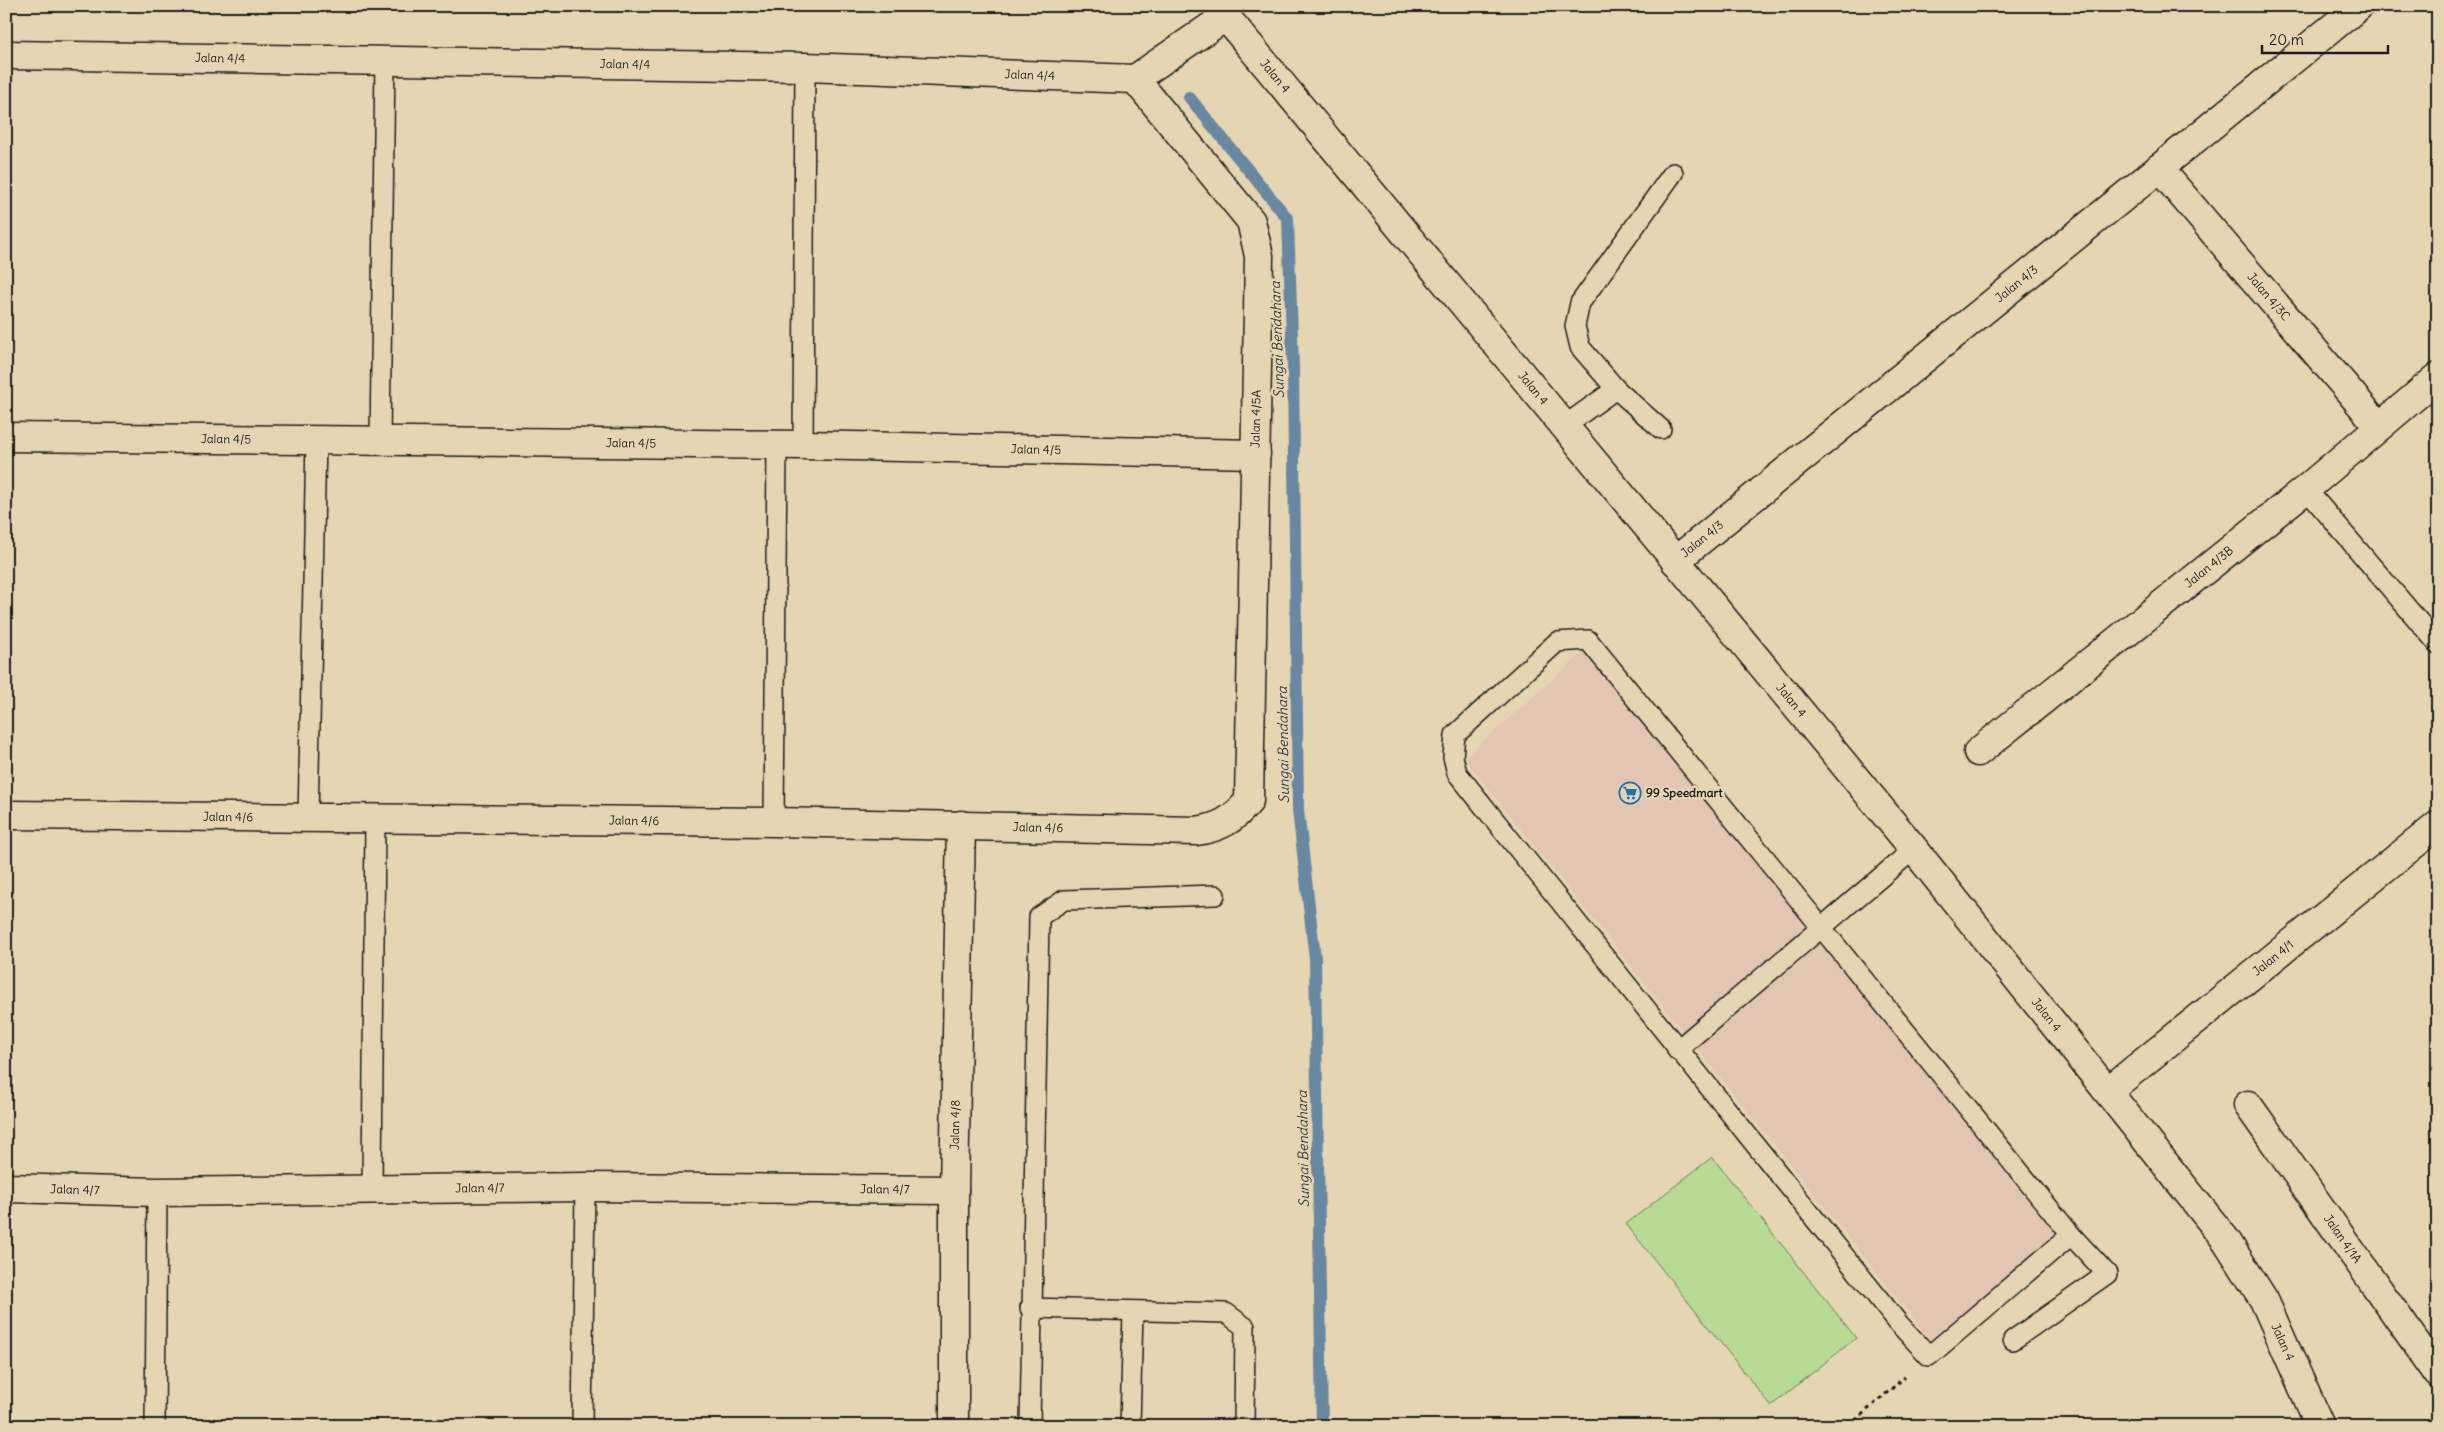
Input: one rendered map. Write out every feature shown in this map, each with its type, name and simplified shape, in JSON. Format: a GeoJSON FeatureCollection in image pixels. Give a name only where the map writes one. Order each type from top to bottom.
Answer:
{"type":"FeatureCollection","features":[{"type":"Feature","properties":{"kind":"street","name":"Jalan 4/3"},"geometry":{"type":"LineString","coordinates":[[1675,561],[2359,6]]}},
{"type":"Feature","properties":{"kind":"street"},"geometry":{"type":"LineString","coordinates":[[1135,79],[1221,12]]}},
{"type":"Feature","properties":{"kind":"street","name":"Jalan 4"},"geometry":{"type":"LineString","coordinates":[[1221,12],[1914,849],[2226,1240],[2264,1300],[2320,1426]]}},
{"type":"Feature","properties":{"kind":"street","name":"Jalan 4/4"},"geometry":{"type":"LineString","coordinates":[[6,55],[805,67],[1135,79]]}},
{"type":"Feature","properties":{"kind":"street","name":"Jalan 4/5A"},"geometry":{"type":"LineString","coordinates":[[1135,79],[1252,221],[1259,256],[1249,801]]}},
{"type":"Feature","properties":{"kind":"street","name":"Jalan 4/3C"},"geometry":{"type":"LineString","coordinates":[[2160,168],[2378,425]]}},
{"type":"Feature","properties":{"kind":"street","name":"Jalan 4/3B"},"geometry":{"type":"LineString","coordinates":[[1978,752],[2306,489],[2378,425],[2438,377]]}},
{"type":"Feature","properties":{"kind":"street","name":"Jalan 4/5"},"geometry":{"type":"LineString","coordinates":[[6,437],[790,445],[1256,454]]}},
{"type":"Feature","properties":{"kind":"street","name":"Jalan 4/6"},"geometry":{"type":"LineString","coordinates":[[6,815],[774,822],[1196,831],[1212,829],[1227,823],[1249,801]]}},
{"type":"Feature","properties":{"kind":"street","name":"Jalan 4/8"},"geometry":{"type":"LineString","coordinates":[[954,1426],[954,1190],[961,825]]}},
{"type":"Feature","properties":{"kind":"street","name":"Jalan 4/1"},"geometry":{"type":"LineString","coordinates":[[2108,1091],[2438,825]]}},
{"type":"Feature","properties":{"kind":"street","name":"Jalan 4/1A"},"geometry":{"type":"LineString","coordinates":[[2248,1104],[2438,1374]]}},
{"type":"Feature","properties":{"kind":"street","name":"Jalan 4/7"},"geometry":{"type":"LineString","coordinates":[[6,1188],[157,1192],[586,1187],[954,1190]]}},
{"type":"Feature","properties":{"kind":"lane"},"geometry":{"type":"LineString","coordinates":[[380,440],[385,60]]}},
{"type":"Feature","properties":{"kind":"lane"},"geometry":{"type":"LineString","coordinates":[[774,822],[805,67]]}},
{"type":"Feature","properties":{"kind":"lane"},"geometry":{"type":"LineString","coordinates":[[1661,429],[1616,389],[1580,347],[1575,326],[1580,303],[1673,173]]}},
{"type":"Feature","properties":{"kind":"lane"},"geometry":{"type":"LineString","coordinates":[[1564,426],[1616,389]]}},
{"type":"Feature","properties":{"kind":"lane"},"geometry":{"type":"LineString","coordinates":[[308,818],[316,440]]}},
{"type":"Feature","properties":{"kind":"lane"},"geometry":{"type":"LineString","coordinates":[[2306,489],[2438,644]]}},
{"type":"Feature","properties":{"kind":"lane"},"geometry":{"type":"LineString","coordinates":[[2013,1340],[2107,1274],[2071,1235],[1588,640],[1557,642],[1455,735],[1453,756],[1457,773],[1898,1324],[1929,1356],[2071,1235]]}},
{"type":"Feature","properties":{"kind":"lane"},"geometry":{"type":"LineString","coordinates":[[372,1190],[375,818]]}},
{"type":"Feature","properties":{"kind":"lane"},"geometry":{"type":"LineString","coordinates":[[1678,1050],[1914,849]]}},
{"type":"Feature","properties":{"kind":"lane"},"geometry":{"type":"LineString","coordinates":[[1030,1426],[1030,1308],[1039,917],[1064,900],[1215,895]]}},
{"type":"Feature","properties":{"kind":"lane"},"geometry":{"type":"LineString","coordinates":[[582,1426],[586,1187]]}},
{"type":"Feature","properties":{"kind":"lane"},"geometry":{"type":"LineString","coordinates":[[155,1426],[157,1192]]}},
{"type":"Feature","properties":{"kind":"lane"},"geometry":{"type":"LineString","coordinates":[[1030,1308],[1226,1313],[1245,1327],[1244,1426]]}},
{"type":"Feature","properties":{"kind":"lane"},"geometry":{"type":"LineString","coordinates":[[1130,1426],[1133,1311]]}},
{"type":"Feature","properties":{"kind":"path"},"geometry":{"type":"LineString","coordinates":[[1849,1426],[1929,1356]]}},
{"type":"Feature","properties":{"kind":"shaded area"},"geometry":{"type":"Polygon","coordinates":[[[1584,652],[2055,1234],[1931,1340],[1464,758],[1584,652]]]}},
{"type":"Feature","properties":{"kind":"green space"},"geometry":{"type":"Polygon","coordinates":[[[1712,1157],[1856,1338],[1771,1406],[1626,1224],[1712,1157]]]}},
{"type":"Feature","properties":{"kind":"waterway","name":"Sungai Bendahara"},"geometry":{"type":"LineString","coordinates":[[1189,97],[1288,219],[1293,367],[1298,810],[1315,958],[1322,1426]]}},
{"type":"Feature","properties":{"kind":"place","name":"99 Speedmart"},"geometry":{"type":"Point","coordinates":[1630,793]}}]}
